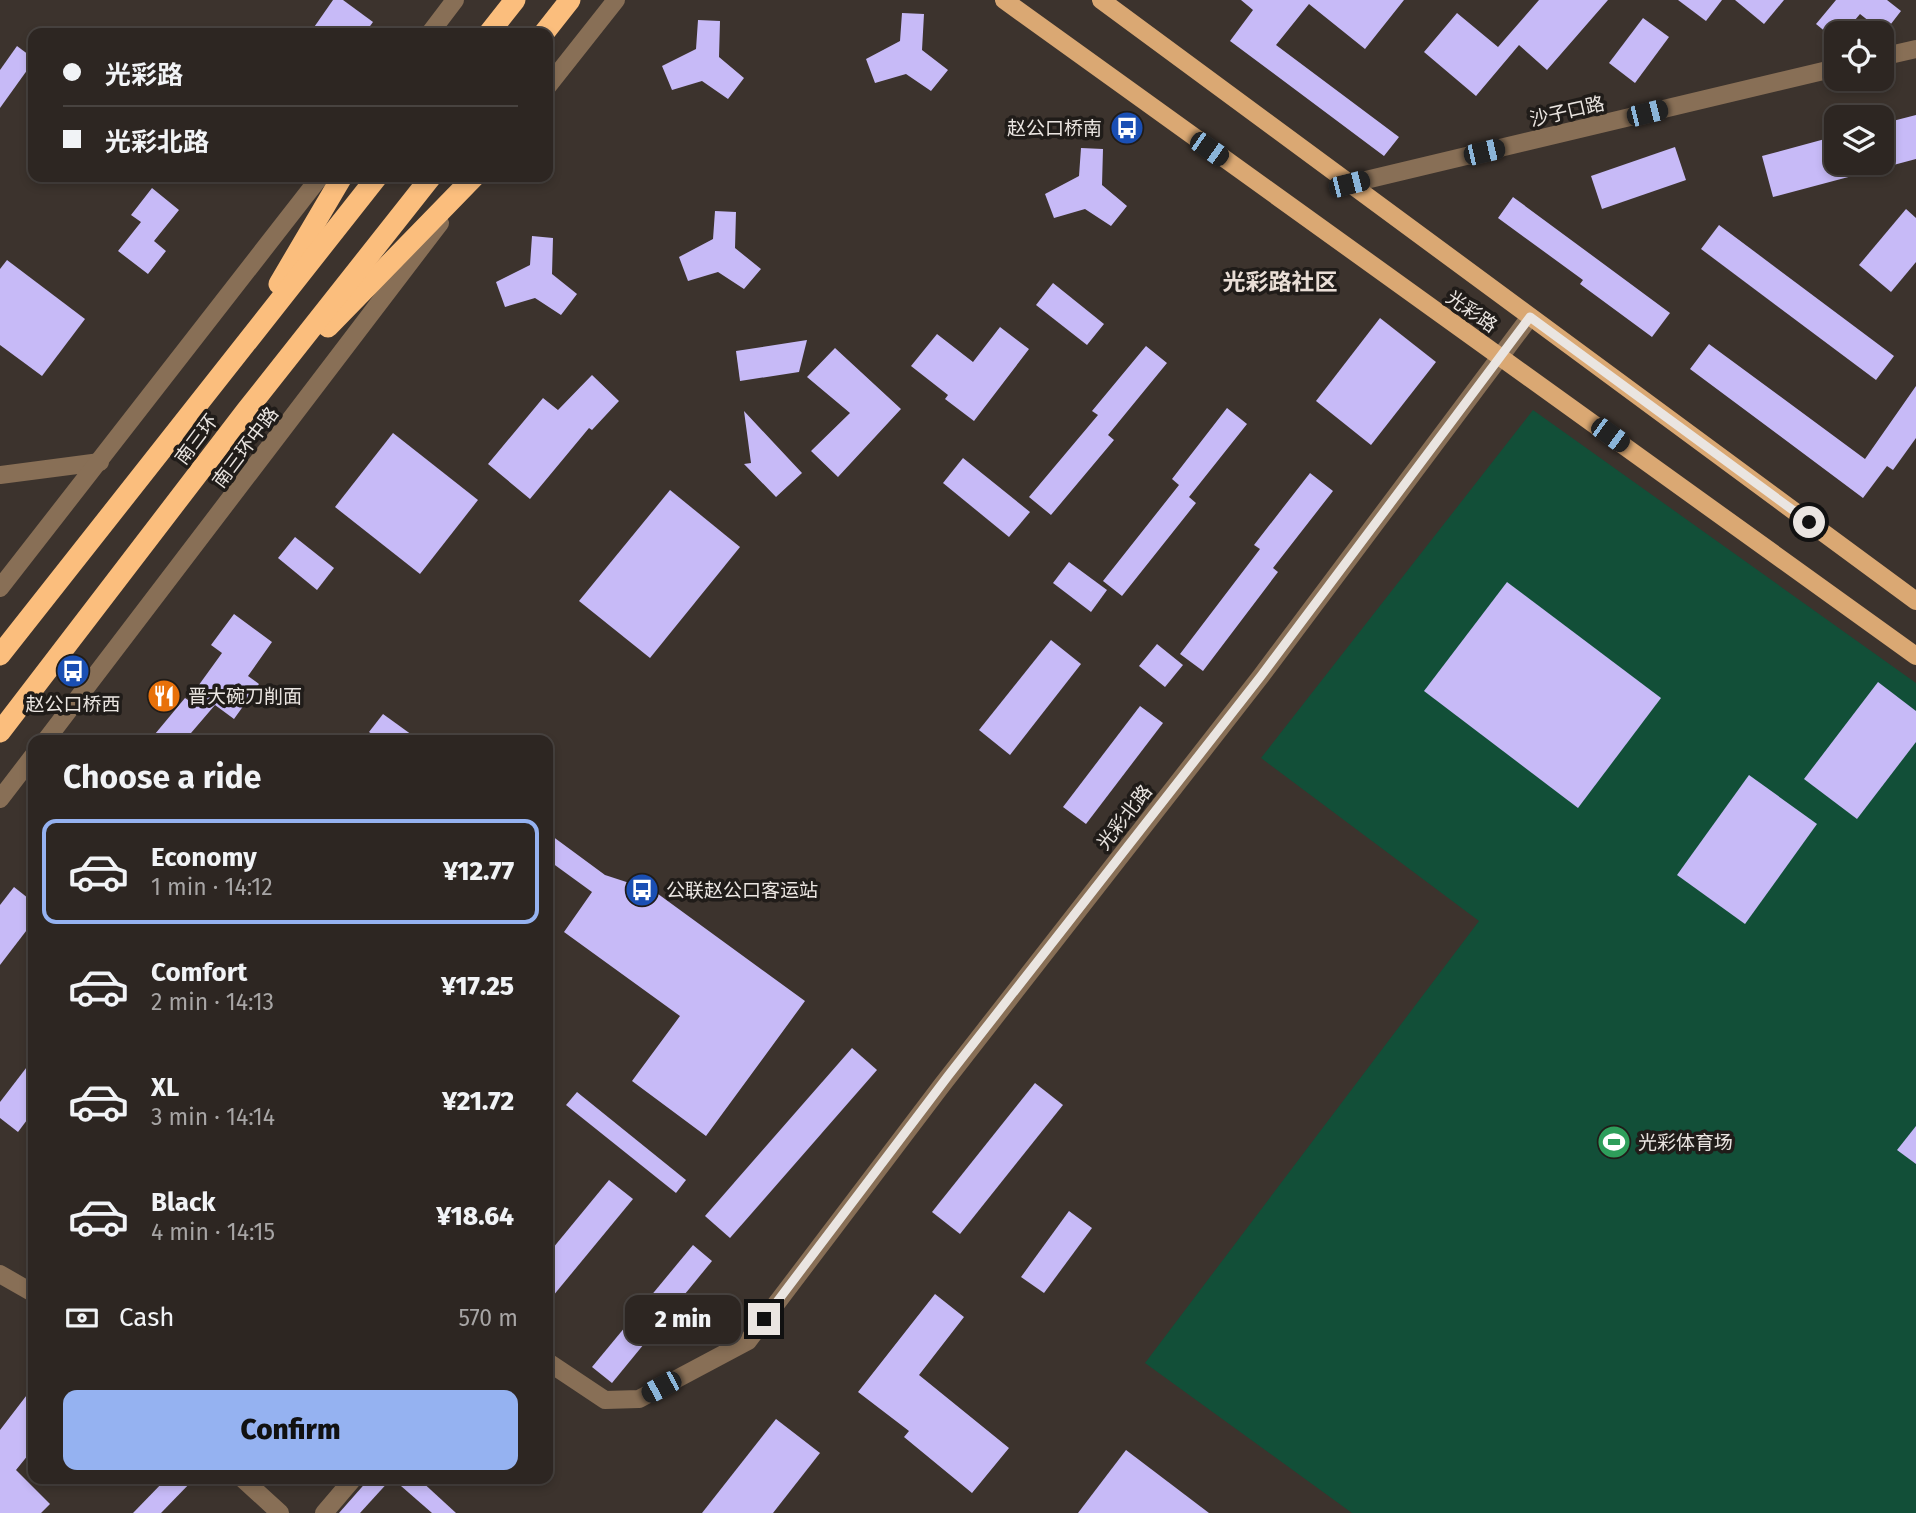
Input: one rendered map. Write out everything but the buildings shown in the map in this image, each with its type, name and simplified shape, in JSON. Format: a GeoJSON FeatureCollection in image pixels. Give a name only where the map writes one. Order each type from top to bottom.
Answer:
{"type":"FeatureCollection","features":[{"type":"Feature","properties":{"kind":"highway"},"geometry":{"type":"LineString","coordinates":[[493,28],[515,0]]}},
{"type":"Feature","properties":{"kind":"highway"},"geometry":{"type":"LineString","coordinates":[[548,28],[564,8]]}},
{"type":"Feature","properties":{"kind":"highway"},"geometry":{"type":"LineString","coordinates":[[233,361],[339,182]]}},
{"type":"Feature","properties":{"kind":"highway","name":"南三环"},"geometry":{"type":"LineString","coordinates":[[0,655],[373,182]]}},
{"type":"Feature","properties":{"kind":"highway","name":"南三环"},"geometry":{"type":"LineString","coordinates":[[0,732],[246,411],[427,182]]}},
{"type":"Feature","properties":{"kind":"highway"},"geometry":{"type":"LineString","coordinates":[[246,411],[469,182]]}},
{"type":"Feature","properties":{"kind":"main road","name":"光彩路"},"geometry":{"type":"LineString","coordinates":[[1004,0],[1916,656]]}},
{"type":"Feature","properties":{"kind":"main road","name":"光彩路"},"geometry":{"type":"LineString","coordinates":[[1101,0],[1916,600]]}},
{"type":"Feature","properties":{"kind":"street"},"geometry":{"type":"LineString","coordinates":[[434,28],[455,0]]}},
{"type":"Feature","properties":{"kind":"street"},"geometry":{"type":"LineString","coordinates":[[553,80],[617,0]]}},
{"type":"Feature","properties":{"kind":"street"},"geometry":{"type":"LineString","coordinates":[[1894,54],[1916,49]]}},
{"type":"Feature","properties":{"kind":"street","name":"沙子口路"},"geometry":{"type":"LineString","coordinates":[[1349,184],[1824,71]]}},
{"type":"Feature","properties":{"kind":"street"},"geometry":{"type":"LineString","coordinates":[[0,588],[100,463],[316,182]]}},
{"type":"Feature","properties":{"kind":"street","name":"南三环中路"},"geometry":{"type":"LineString","coordinates":[[50,735],[470,182]]}},
{"type":"Feature","properties":{"kind":"street","name":"光彩北路"},"geometry":{"type":"LineString","coordinates":[[553,1365],[605,1400],[639,1399],[748,1341],[948,1076],[1261,676],[1530,317]]}},
{"type":"Feature","properties":{"kind":"street"},"geometry":{"type":"LineString","coordinates":[[0,474],[100,463]]}},
{"type":"Feature","properties":{"kind":"street"},"geometry":{"type":"LineString","coordinates":[[0,799],[28,763]]}},
{"type":"Feature","properties":{"kind":"street"},"geometry":{"type":"LineString","coordinates":[[0,1274],[28,1290]]}},
{"type":"Feature","properties":{"kind":"street"},"geometry":{"type":"LineString","coordinates":[[248,1484],[280,1513]]}},
{"type":"Feature","properties":{"kind":"street"},"geometry":{"type":"LineString","coordinates":[[324,1513],[349,1484]]}},
{"type":"Feature","properties":{"kind":"green space","name":"光彩体育场"},"geometry":{"type":"Polygon","coordinates":[[[1533,410],[1916,683],[1916,1513],[1352,1513],[1145,1363],[1479,921],[1261,758],[1533,410]]]}},
{"type":"Feature","properties":{"kind":"place","name":"赵公口桥南"},"geometry":{"type":"Point","coordinates":[1127,128]}},
{"type":"Feature","properties":{"kind":"place","name":"赵公口桥西"},"geometry":{"type":"Point","coordinates":[73,671]}},
{"type":"Feature","properties":{"kind":"place","name":"晋大碗刀削面"},"geometry":{"type":"Point","coordinates":[164,696]}},
{"type":"Feature","properties":{"kind":"place","name":"公联赵公口客运站"},"geometry":{"type":"Point","coordinates":[642,890]}},
{"type":"Feature","properties":{"kind":"place","name":"光彩体育场"},"geometry":{"type":"Point","coordinates":[1614,1142]}},
{"type":"Feature","properties":{"kind":"district","name":"光彩路社区"},"geometry":{"type":"Point","coordinates":[1280,282]}},
{"type":"Feature","properties":{"kind":"route"},"geometry":{"type":"LineString","coordinates":[[764,1319],[948,1076],[1261,676],[1530,317],[1809,522]]}}]}
